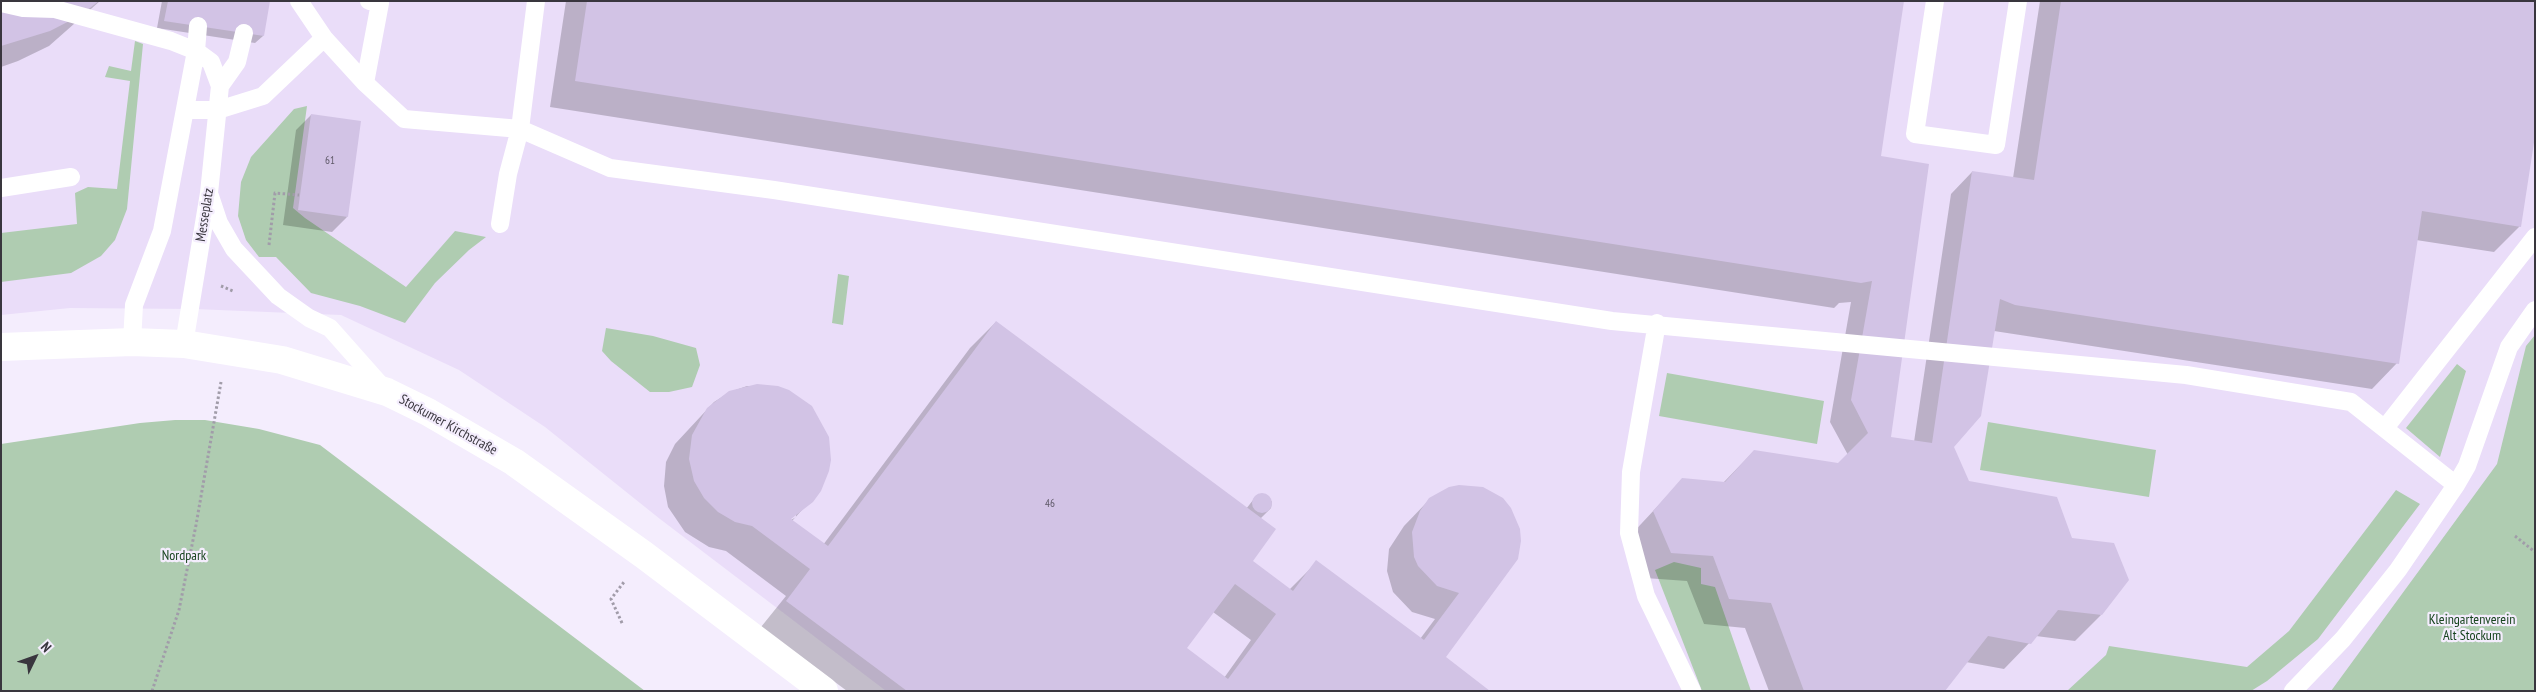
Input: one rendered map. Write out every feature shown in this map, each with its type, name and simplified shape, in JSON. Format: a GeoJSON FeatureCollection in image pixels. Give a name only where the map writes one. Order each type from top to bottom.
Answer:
{"type":"FeatureCollection","features":[{"type":"Feature","properties":{"kind":"street","name":"Stockumer Kirchstraße"},"geometry":{"type":"LineString","coordinates":[[1,347],[132,342],[184,344],[282,360],[387,392],[428,412],[514,462],[644,555],[824,691]]}},
{"type":"Feature","properties":{"kind":"lane"},"geometry":{"type":"LineString","coordinates":[[299,1],[324,38],[366,83],[404,119],[520,129],[610,168],[774,190],[1602,319],[2186,374],[2351,402],[2456,485]]}},
{"type":"Feature","properties":{"kind":"lane"},"geometry":{"type":"LineString","coordinates":[[366,83],[380,3],[369,1]]}},
{"type":"Feature","properties":{"kind":"lane"},"geometry":{"type":"LineString","coordinates":[[500,224],[508,174],[520,129],[536,1]]}},
{"type":"Feature","properties":{"kind":"lane"},"geometry":{"type":"LineString","coordinates":[[1935,1],[1915,134],[1996,145],[2018,1]]}},
{"type":"Feature","properties":{"kind":"lane"},"geometry":{"type":"LineString","coordinates":[[1,3],[22,8],[54,9],[170,41],[196,51],[211,62],[220,86]]}},
{"type":"Feature","properties":{"kind":"lane"},"geometry":{"type":"LineString","coordinates":[[132,342],[134,304],[162,231],[196,51],[198,26]]}},
{"type":"Feature","properties":{"kind":"lane"},"geometry":{"type":"LineString","coordinates":[[220,86],[237,62],[244,33]]}},
{"type":"Feature","properties":{"kind":"lane"},"geometry":{"type":"LineString","coordinates":[[185,110],[218,110],[262,96],[324,38]]}},
{"type":"Feature","properties":{"kind":"lane","name":"Messeplatz"},"geometry":{"type":"LineString","coordinates":[[184,344],[209,193],[220,86]]}},
{"type":"Feature","properties":{"kind":"lane"},"geometry":{"type":"LineString","coordinates":[[1,188],[71,177]]}},
{"type":"Feature","properties":{"kind":"lane"},"geometry":{"type":"LineString","coordinates":[[209,193],[219,224],[234,249],[278,296],[308,318],[330,328],[387,392]]}},
{"type":"Feature","properties":{"kind":"lane"},"geometry":{"type":"LineString","coordinates":[[2385,428],[2535,236]]}},
{"type":"Feature","properties":{"kind":"lane"},"geometry":{"type":"LineString","coordinates":[[2293,691],[2343,639],[2398,570],[2456,485],[2467,466],[2509,347],[2535,310]]}},
{"type":"Feature","properties":{"kind":"lane"},"geometry":{"type":"LineString","coordinates":[[1657,323],[1631,472],[1628,532],[1646,596],[1677,664],[1692,691]]}},
{"type":"Feature","properties":{"kind":"lane"},"geometry":{"type":"LineString","coordinates":[[1677,664],[1680,691]]}},
{"type":"Feature","properties":{"kind":"path"},"geometry":{"type":"LineString","coordinates":[[278,296],[269,245],[275,193],[300,195]]}},
{"type":"Feature","properties":{"kind":"path"},"geometry":{"type":"LineString","coordinates":[[152,691],[178,610],[196,525],[226,351]]}},
{"type":"Feature","properties":{"kind":"path"},"geometry":{"type":"LineString","coordinates":[[2515,536],[2535,552]]}},
{"type":"Feature","properties":{"kind":"path"},"geometry":{"type":"LineString","coordinates":[[622,623],[611,599],[644,555]]}},
{"type":"Feature","properties":{"kind":"shaded area"},"geometry":{"type":"Polygon","coordinates":[[[1,1],[2535,1],[2535,453],[2529,450],[2348,691],[886,691],[660,519],[545,427],[459,370],[341,315],[194,309],[70,308],[1,315],[1,1]]]}},
{"type":"Feature","properties":{"kind":"green space"},"geometry":{"type":"Polygon","coordinates":[[[135,41],[143,44],[127,209],[115,240],[101,256],[71,273],[1,282],[1,233],[77,224],[75,193],[88,187],[117,189],[130,81],[105,77],[109,66],[131,71],[135,41]]]}},
{"type":"Feature","properties":{"kind":"green space"},"geometry":{"type":"Polygon","coordinates":[[[307,106],[293,208],[305,218],[406,287],[455,231],[486,237],[469,250],[435,283],[405,323],[360,306],[311,293],[276,257],[259,257],[246,240],[238,216],[241,182],[251,157],[294,109],[307,106]]]}},
{"type":"Feature","properties":{"kind":"green space"},"geometry":{"type":"Polygon","coordinates":[[[838,274],[849,276],[843,325],[832,323],[838,274]]]}},
{"type":"Feature","properties":{"kind":"green space"},"geometry":{"type":"Polygon","coordinates":[[[606,328],[653,336],[696,348],[700,365],[692,387],[669,392],[650,392],[611,361],[602,351],[606,328]]]}},
{"type":"Feature","properties":{"kind":"green space","name":"Kleingartenverein Alt Stockum"},"geometry":{"type":"Polygon","coordinates":[[[2535,335],[2535,691],[2331,691],[2497,464],[2526,346],[2535,335]]]}},
{"type":"Feature","properties":{"kind":"green space"},"geometry":{"type":"Polygon","coordinates":[[[2457,364],[2466,371],[2440,457],[2406,428],[2457,364]]]}},
{"type":"Feature","properties":{"kind":"green space"},"geometry":{"type":"Polygon","coordinates":[[[1667,373],[1824,401],[1817,444],[1659,416],[1667,373]]]}},
{"type":"Feature","properties":{"kind":"green space","name":"Nordpark"},"geometry":{"type":"Polygon","coordinates":[[[205,420],[259,429],[320,445],[645,691],[1,691],[1,444],[140,423],[205,420]]]}},
{"type":"Feature","properties":{"kind":"green space"},"geometry":{"type":"Polygon","coordinates":[[[1988,422],[2156,450],[2149,497],[1980,470],[1988,422]]]}},
{"type":"Feature","properties":{"kind":"green space"},"geometry":{"type":"Polygon","coordinates":[[[2396,490],[2420,504],[2318,639],[2267,681],[2251,691],[2067,691],[2106,655],[2109,646],[2247,667],[2289,631],[2396,490]]]}},
{"type":"Feature","properties":{"kind":"green space"},"geometry":{"type":"Polygon","coordinates":[[[1674,562],[1701,568],[1701,584],[1715,587],[1751,691],[1702,691],[1655,570],[1674,562]]]}},
{"type":"Feature","properties":{"kind":"building"},"geometry":{"type":"Polygon","coordinates":[[[1,1],[99,1],[81,15],[50,31],[1,46],[1,1]]]}},
{"type":"Feature","properties":{"kind":"building"},"geometry":{"type":"Polygon","coordinates":[[[168,1],[270,1],[264,36],[164,21],[168,1]]]}},
{"type":"Feature","properties":{"kind":"building"},"geometry":{"type":"Polygon","coordinates":[[[587,1],[1904,1],[1881,156],[1929,164],[1891,437],[1932,443],[1972,171],[2034,180],[2061,1],[2535,1],[2535,136],[2521,227],[2422,211],[2399,364],[2015,305],[2000,299],[1981,416],[1954,447],[1969,481],[2057,497],[2072,538],[2114,543],[2129,580],[2102,615],[2058,610],[2031,644],[1988,636],[1945,691],[1804,691],[1771,603],[1729,599],[1713,556],[1671,553],[1653,511],[1682,478],[1725,482],[1754,450],[1838,463],[1868,433],[1851,400],[1872,281],[1861,283],[575,81],[587,1]]]}},
{"type":"Feature","properties":{"kind":"building"},"geometry":{"type":"Polygon","coordinates":[[[311,114],[361,121],[348,217],[298,210],[311,114]]]}},
{"type":"Feature","properties":{"kind":"building"},"geometry":{"type":"Polygon","coordinates":[[[996,321],[1276,529],[1253,561],[1293,591],[1316,560],[1424,640],[1459,593],[1437,586],[1418,566],[1414,557],[1412,532],[1420,511],[1429,498],[1449,487],[1459,485],[1483,487],[1503,498],[1511,508],[1520,529],[1521,541],[1518,559],[1446,657],[1490,691],[907,691],[786,601],[810,569],[752,526],[735,522],[718,512],[704,498],[694,481],[689,459],[692,435],[707,408],[729,391],[757,384],[778,386],[789,390],[812,406],[829,437],[831,460],[829,471],[821,491],[813,502],[791,519],[828,546],[996,321]],[[1235,584],[1187,648],[1228,679],[1276,614],[1235,584]]]}},
{"type":"Feature","properties":{"kind":"building"},"geometry":{"type":"Polygon","coordinates":[[[1262,493],[1269,496],[1272,503],[1269,510],[1262,513],[1255,510],[1252,503],[1255,496],[1262,493]]]}}]}
